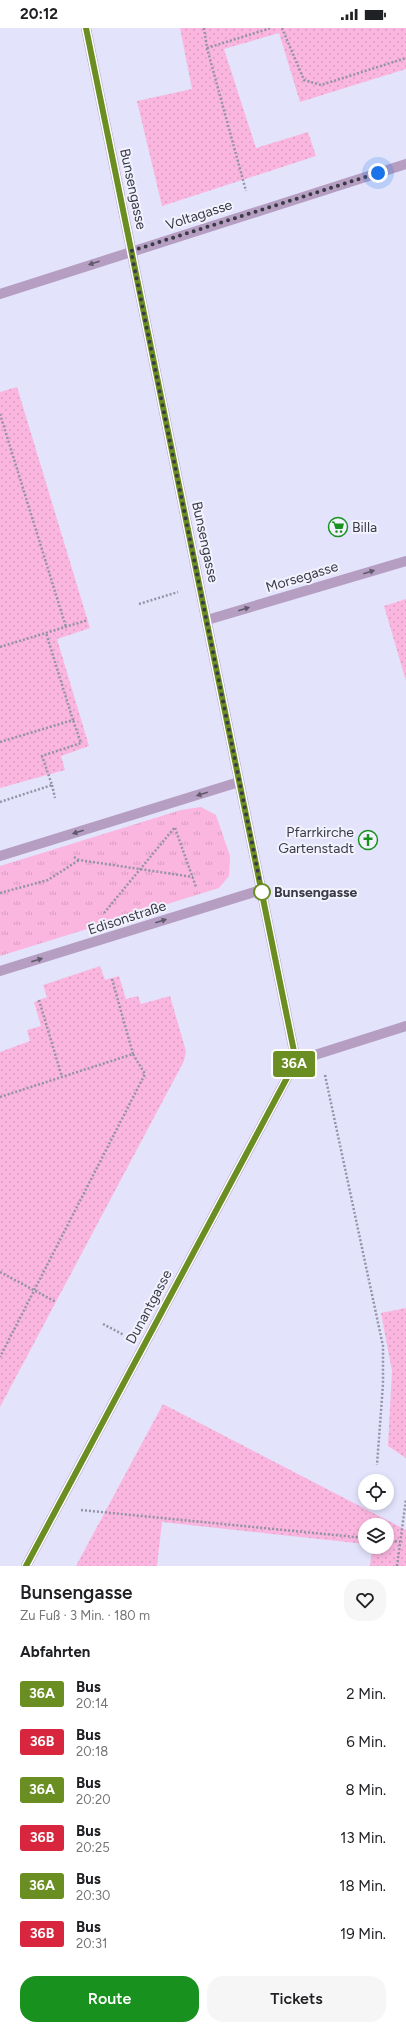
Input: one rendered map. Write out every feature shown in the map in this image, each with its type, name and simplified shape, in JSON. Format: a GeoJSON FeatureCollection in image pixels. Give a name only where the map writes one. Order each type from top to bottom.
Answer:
{"type":"FeatureCollection","features":[{"type":"Feature","properties":{"kind":"street","name":"Bunsengasse"},"geometry":{"type":"LineString","coordinates":[[86,28],[296,1061]]}},
{"type":"Feature","properties":{"kind":"street","name":"Voltagasse"},"geometry":{"type":"LineString","coordinates":[[0,294],[406,164]]}},
{"type":"Feature","properties":{"kind":"street","name":"Morsegasse"},"geometry":{"type":"LineString","coordinates":[[207,620],[406,561]]}},
{"type":"Feature","properties":{"kind":"street"},"geometry":{"type":"LineString","coordinates":[[0,856],[240,782]]}},
{"type":"Feature","properties":{"kind":"street","name":"Edisonstraße"},"geometry":{"type":"LineString","coordinates":[[0,971],[261,890]]}},
{"type":"Feature","properties":{"kind":"street"},"geometry":{"type":"LineString","coordinates":[[296,1061],[406,1026]]}},
{"type":"Feature","properties":{"kind":"street","name":"Dunantgasse"},"geometry":{"type":"LineString","coordinates":[[26,1566],[296,1061]]}},
{"type":"Feature","properties":{"kind":"path"},"geometry":{"type":"LineString","coordinates":[[204,28],[207,48],[251,213]]}},
{"type":"Feature","properties":{"kind":"path"},"geometry":{"type":"LineString","coordinates":[[207,48],[271,28]]}},
{"type":"Feature","properties":{"kind":"path"},"geometry":{"type":"LineString","coordinates":[[282,28],[304,80],[321,85],[406,58]]}},
{"type":"Feature","properties":{"kind":"path"},"geometry":{"type":"LineString","coordinates":[[0,414],[66,627]]}},
{"type":"Feature","properties":{"kind":"path"},"geometry":{"type":"LineString","coordinates":[[139,604],[199,585]]}},
{"type":"Feature","properties":{"kind":"path"},"geometry":{"type":"LineString","coordinates":[[0,647],[88,620]]}},
{"type":"Feature","properties":{"kind":"path"},"geometry":{"type":"LineString","coordinates":[[46,633],[80,743],[42,756],[55,798]]}},
{"type":"Feature","properties":{"kind":"path"},"geometry":{"type":"LineString","coordinates":[[0,742],[73,720]]}},
{"type":"Feature","properties":{"kind":"path"},"geometry":{"type":"LineString","coordinates":[[0,802],[52,785]]}},
{"type":"Feature","properties":{"kind":"path"},"geometry":{"type":"LineString","coordinates":[[166,804],[204,908]]}},
{"type":"Feature","properties":{"kind":"path"},"geometry":{"type":"LineString","coordinates":[[99,941],[94,926],[175,827]]}},
{"type":"Feature","properties":{"kind":"path"},"geometry":{"type":"LineString","coordinates":[[51,840],[79,860],[192,876]]}},
{"type":"Feature","properties":{"kind":"path"},"geometry":{"type":"LineString","coordinates":[[0,893],[48,880],[79,860]]}},
{"type":"Feature","properties":{"kind":"path"},"geometry":{"type":"LineString","coordinates":[[0,1357],[145,1074],[133,1054],[112,979]]}},
{"type":"Feature","properties":{"kind":"path"},"geometry":{"type":"LineString","coordinates":[[39,1000],[62,1077]]}},
{"type":"Feature","properties":{"kind":"path"},"geometry":{"type":"LineString","coordinates":[[320,1053],[383,1346],[383,1384],[377,1465]]}},
{"type":"Feature","properties":{"kind":"path"},"geometry":{"type":"LineString","coordinates":[[0,1097],[133,1054]]}},
{"type":"Feature","properties":{"kind":"path"},"geometry":{"type":"LineString","coordinates":[[0,1272],[56,1302]]}},
{"type":"Feature","properties":{"kind":"path"},"geometry":{"type":"LineString","coordinates":[[397,1566],[406,1499]]}},
{"type":"Feature","properties":{"kind":"path"},"geometry":{"type":"LineString","coordinates":[[57,1508],[358,1537]]}},
{"type":"Feature","properties":{"kind":"path"},"geometry":{"type":"LineString","coordinates":[[394,1541],[400,1542]]}},
{"type":"Feature","properties":{"kind":"green space"},"geometry":{"type":"Polygon","coordinates":[[[180,28],[406,28],[406,69],[300,102],[279,33],[224,49],[256,148],[308,132],[316,156],[162,206],[137,101],[192,89],[180,28]]]}},
{"type":"Feature","properties":{"kind":"green space"},"geometry":{"type":"Polygon","coordinates":[[[17,387],[90,628],[57,639],[89,746],[61,756],[65,770],[0,788],[0,392],[17,387]]]}},
{"type":"Feature","properties":{"kind":"green space"},"geometry":{"type":"Polygon","coordinates":[[[406,599],[406,681],[384,606],[406,599]]]}},
{"type":"Feature","properties":{"kind":"green space"},"geometry":{"type":"Polygon","coordinates":[[[201,807],[216,815],[230,856],[229,876],[219,888],[0,956],[0,866],[181,810],[201,807]]]}},
{"type":"Feature","properties":{"kind":"green space"},"geometry":{"type":"Polygon","coordinates":[[[100,966],[105,980],[119,976],[126,999],[138,996],[141,1004],[170,996],[186,1051],[184,1061],[0,1407],[0,1052],[30,1041],[27,1030],[41,1026],[34,1002],[47,997],[43,985],[100,966]]]}},
{"type":"Feature","properties":{"kind":"green space"},"geometry":{"type":"Polygon","coordinates":[[[406,1308],[406,1458],[388,1446],[392,1371],[381,1313],[406,1308]]]}},
{"type":"Feature","properties":{"kind":"green space"},"geometry":{"type":"Polygon","coordinates":[[[163,1404],[358,1505],[358,1510],[367,1510],[383,1518],[358,1518],[358,1543],[162,1522],[157,1566],[76,1566],[163,1404]]]}},
{"type":"Feature","properties":{"kind":"green space"},"geometry":{"type":"Polygon","coordinates":[[[394,1524],[406,1530],[406,1566],[370,1566],[371,1554],[394,1554],[394,1524]]]}},
{"type":"Feature","properties":{"kind":"bus line","name":"36A"},"geometry":{"type":"LineString","coordinates":[[26,1566],[296,1061],[86,28]]}},
{"type":"Feature","properties":{"kind":"place","name":"Billa"},"geometry":{"type":"Point","coordinates":[338,527]}},
{"type":"Feature","properties":{"kind":"place","name":"Pfarrkirche Gartenstadt"},"geometry":{"type":"Point","coordinates":[368,840]}},
{"type":"Feature","properties":{"kind":"place","name":"Bunsengasse"},"geometry":{"type":"Point","coordinates":[262,892]}},
{"type":"Feature","properties":{"kind":"route"},"geometry":{"type":"LineString","coordinates":[[262,892],[131,251],[378,173]]}}]}
